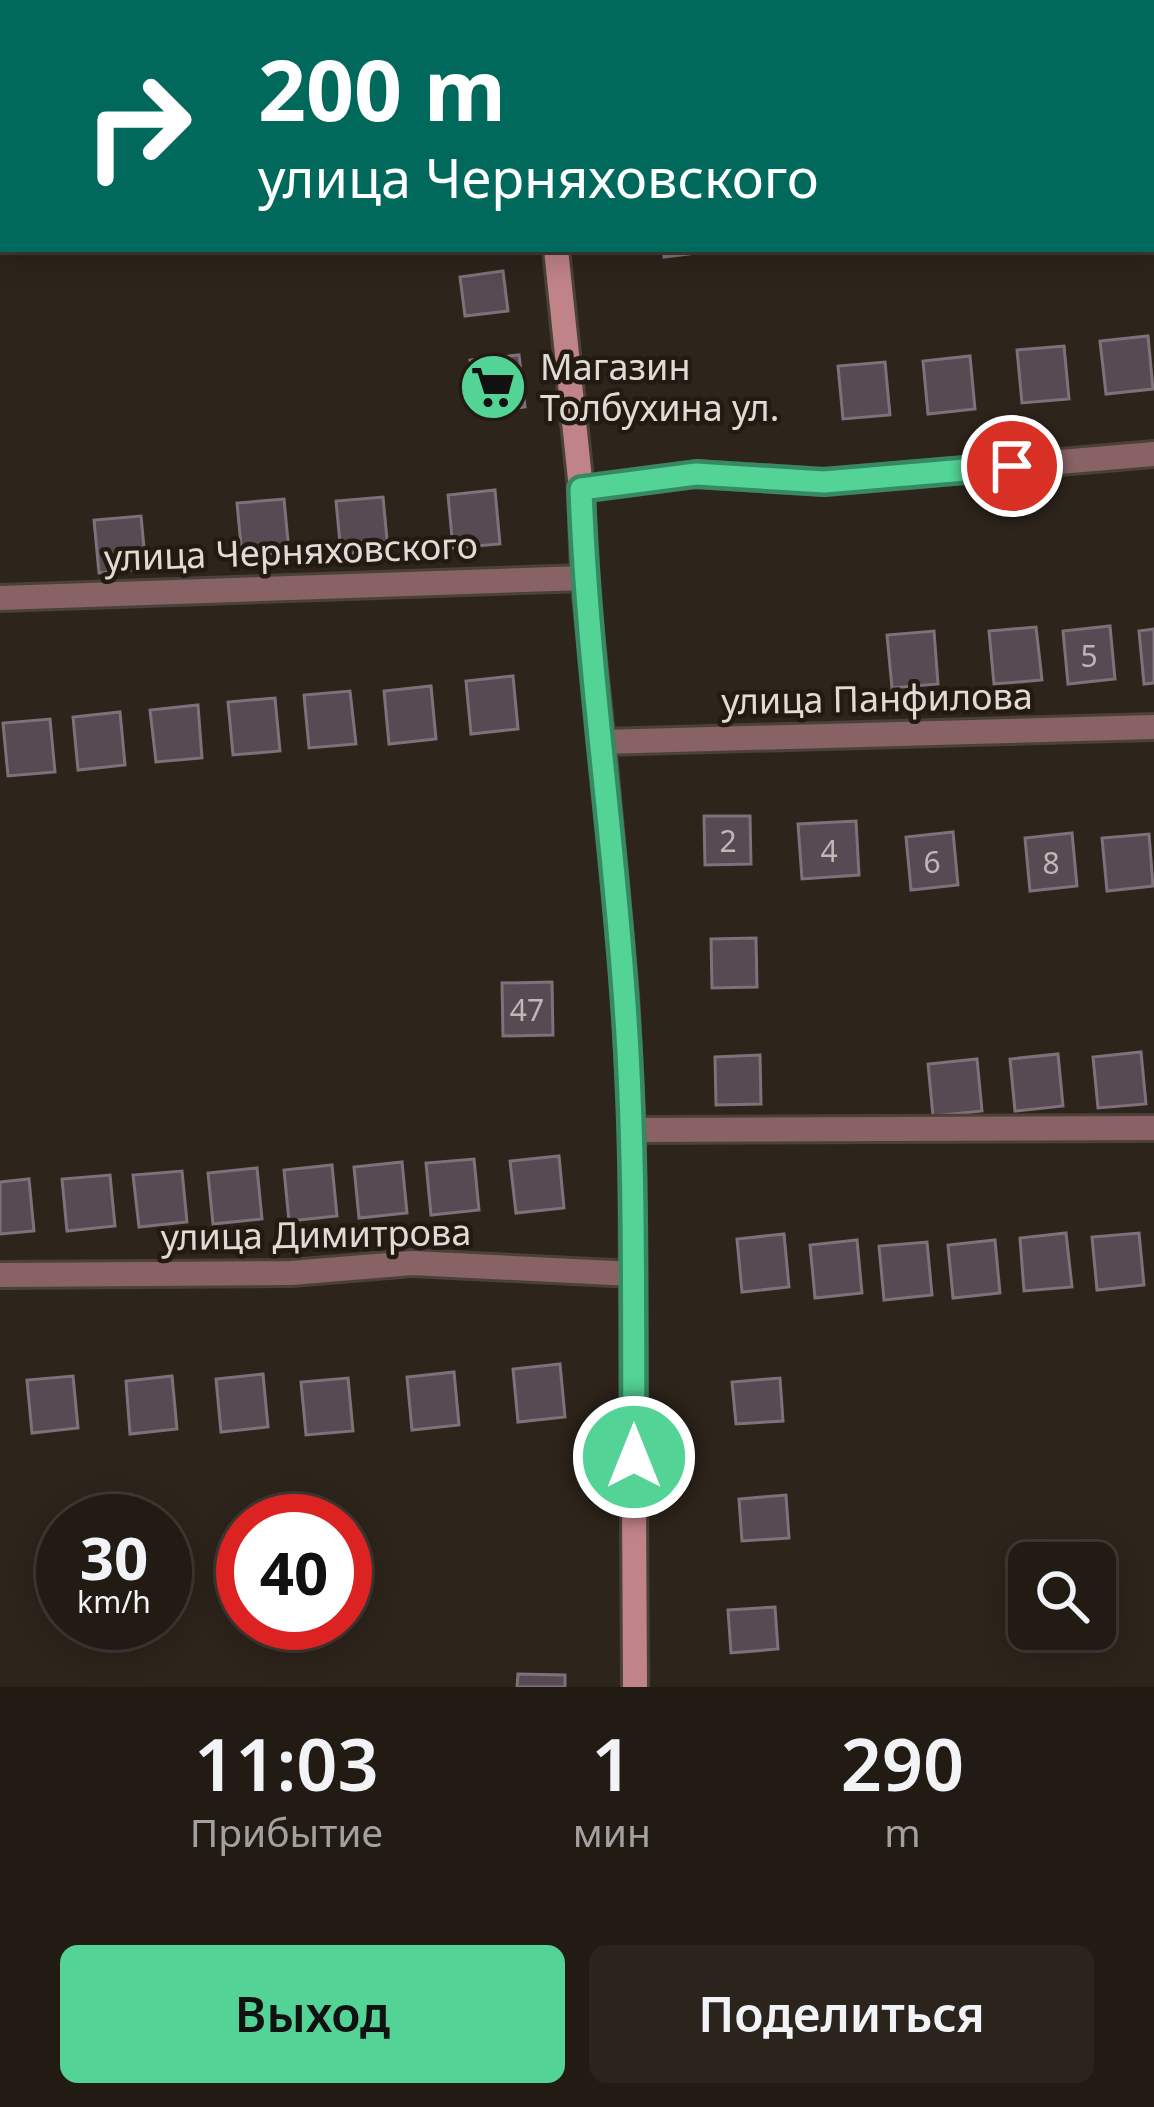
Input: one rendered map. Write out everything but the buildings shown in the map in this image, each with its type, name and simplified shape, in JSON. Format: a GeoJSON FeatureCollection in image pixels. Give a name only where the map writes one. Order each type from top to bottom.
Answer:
{"type":"FeatureCollection","features":[{"type":"Feature","properties":{"kind":"street"},"geometry":{"type":"LineString","coordinates":[[556,252],[625,993],[632,1130],[635,1687]]}},
{"type":"Feature","properties":{"kind":"street"},"geometry":{"type":"LineString","coordinates":[[581,489],[696,474],[824,482],[1154,454]]}},
{"type":"Feature","properties":{"kind":"street","name":"улица Черняховского"},"geometry":{"type":"LineString","coordinates":[[0,598],[584,578]]}},
{"type":"Feature","properties":{"kind":"street","name":"улица Панфилова"},"geometry":{"type":"LineString","coordinates":[[602,742],[1154,727]]}},
{"type":"Feature","properties":{"kind":"street"},"geometry":{"type":"LineString","coordinates":[[632,1130],[1154,1128]]}},
{"type":"Feature","properties":{"kind":"street","name":"улица Димитрова"},"geometry":{"type":"LineString","coordinates":[[0,1275],[291,1273],[412,1263],[633,1274]]}},
{"type":"Feature","properties":{"kind":"place","name":"Магазин Толбухина ул."},"geometry":{"type":"Point","coordinates":[493,387]}},
{"type":"Feature","properties":{"kind":"route"},"geometry":{"type":"LineString","coordinates":[[634,1457],[632,1130],[625,993],[584,578],[581,489],[696,474],[824,482],[1012,466]]}}]}
